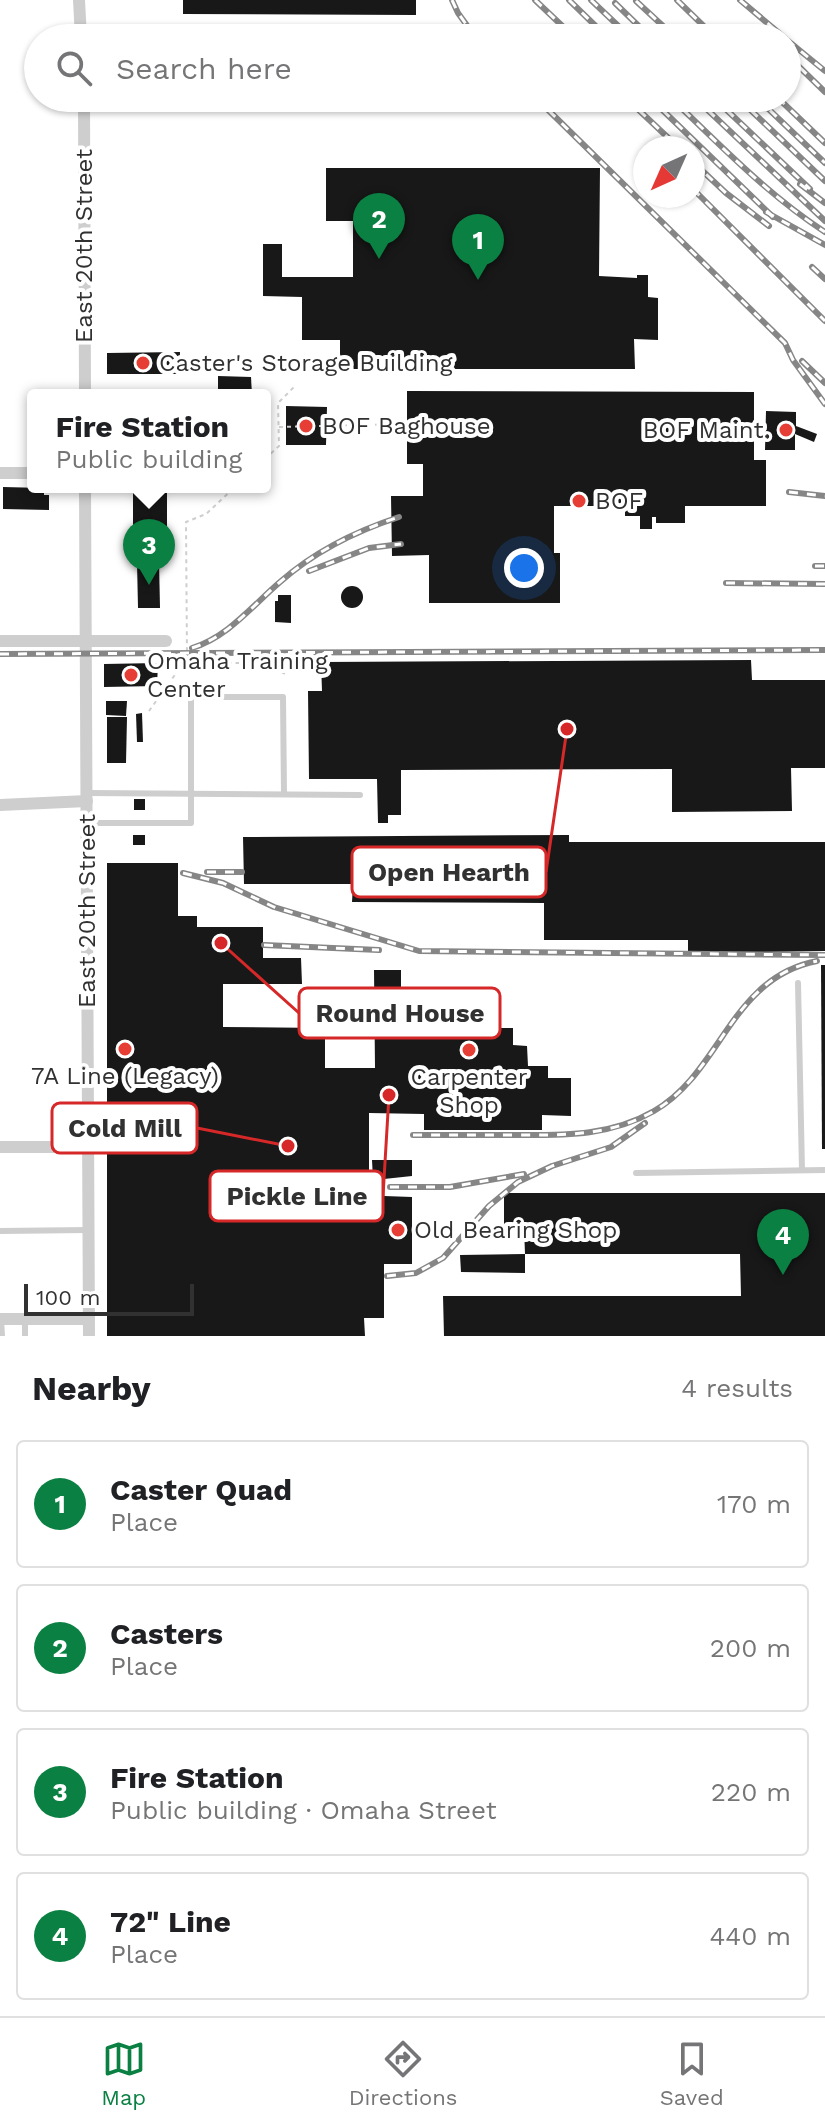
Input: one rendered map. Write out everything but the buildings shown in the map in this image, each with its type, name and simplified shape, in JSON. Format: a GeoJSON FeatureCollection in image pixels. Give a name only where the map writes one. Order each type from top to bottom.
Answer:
{"type":"FeatureCollection","features":[{"type":"Feature","properties":{"kind":"street"},"geometry":{"type":"LineString","coordinates":[[79,0],[81,24]]}},
{"type":"Feature","properties":{"kind":"street"},"geometry":{"type":"LineString","coordinates":[[83,24],[85,0]]}},
{"type":"Feature","properties":{"kind":"street","name":"East 20th Street"},"geometry":{"type":"LineString","coordinates":[[84,112],[85,389]]}},
{"type":"Feature","properties":{"kind":"street"},"geometry":{"type":"LineString","coordinates":[[0,473],[27,473]]}},
{"type":"Feature","properties":{"kind":"street","name":"East 20th Street"},"geometry":{"type":"LineString","coordinates":[[85,493],[89,1336]]}},
{"type":"Feature","properties":{"kind":"street"},"geometry":{"type":"LineString","coordinates":[[0,641],[166,641]]}},
{"type":"Feature","properties":{"kind":"street"},"geometry":{"type":"LineString","coordinates":[[0,805],[87,797]]}},
{"type":"Feature","properties":{"kind":"street"},"geometry":{"type":"LineString","coordinates":[[0,1147],[88,1147]]}},
{"type":"Feature","properties":{"kind":"street"},"geometry":{"type":"LineString","coordinates":[[1,1319],[89,1319]]}},
{"type":"Feature","properties":{"kind":"lane"},"geometry":{"type":"LineString","coordinates":[[87,823],[191,823],[191,697],[283,697],[284,793]]}},
{"type":"Feature","properties":{"kind":"lane"},"geometry":{"type":"LineString","coordinates":[[87,797],[192,792],[360,795]]}},
{"type":"Feature","properties":{"kind":"lane"},"geometry":{"type":"LineString","coordinates":[[798,983],[802,1170]]}},
{"type":"Feature","properties":{"kind":"lane"},"geometry":{"type":"LineString","coordinates":[[636,1173],[825,1170]]}},
{"type":"Feature","properties":{"kind":"lane"},"geometry":{"type":"LineString","coordinates":[[0,1231],[89,1230]]}},
{"type":"Feature","properties":{"kind":"lane"},"geometry":{"type":"LineString","coordinates":[[1,1319],[2,1336]]}},
{"type":"Feature","properties":{"kind":"lane"},"geometry":{"type":"LineString","coordinates":[[25,1319],[25,1336]]}},
{"type":"Feature","properties":{"kind":"path"},"geometry":{"type":"LineString","coordinates":[[271,453],[279,446],[278,403],[296,385]]}},
{"type":"Feature","properties":{"kind":"path"},"geometry":{"type":"LineString","coordinates":[[279,427],[401,424]]}},
{"type":"Feature","properties":{"kind":"path"},"geometry":{"type":"LineString","coordinates":[[149,711],[187,658],[186,522],[206,514],[229,493]]}},
{"type":"Feature","properties":{"kind":"path"},"geometry":{"type":"LineString","coordinates":[[187,658],[207,662],[268,664],[285,674]]}},
{"type":"Feature","properties":{"kind":"railway"},"geometry":{"type":"LineString","coordinates":[[452,0],[466,24]]}},
{"type":"Feature","properties":{"kind":"railway"},"geometry":{"type":"LineString","coordinates":[[535,0],[560,24]]}},
{"type":"Feature","properties":{"kind":"railway"},"geometry":{"type":"LineString","coordinates":[[569,0],[594,24]]}},
{"type":"Feature","properties":{"kind":"railway"},"geometry":{"type":"LineString","coordinates":[[591,0],[616,24]]}},
{"type":"Feature","properties":{"kind":"railway"},"geometry":{"type":"LineString","coordinates":[[677,0],[702,24]]}},
{"type":"Feature","properties":{"kind":"railway"},"geometry":{"type":"LineString","coordinates":[[740,0],[768,24]]}},
{"type":"Feature","properties":{"kind":"railway"},"geometry":{"type":"LineString","coordinates":[[636,1],[661,24]]}},
{"type":"Feature","properties":{"kind":"railway"},"geometry":{"type":"LineString","coordinates":[[615,3],[637,24]]}},
{"type":"Feature","properties":{"kind":"railway"},"geometry":{"type":"LineString","coordinates":[[801,51],[825,71]]}},
{"type":"Feature","properties":{"kind":"railway"},"geometry":{"type":"LineString","coordinates":[[801,69],[825,92]]}},
{"type":"Feature","properties":{"kind":"railway"},"geometry":{"type":"LineString","coordinates":[[550,112],[785,343],[793,360],[825,404]]}},
{"type":"Feature","properties":{"kind":"railway"},"geometry":{"type":"LineString","coordinates":[[641,112],[666,136]]}},
{"type":"Feature","properties":{"kind":"railway"},"geometry":{"type":"LineString","coordinates":[[664,112],[773,217]]}},
{"type":"Feature","properties":{"kind":"railway"},"geometry":{"type":"LineString","coordinates":[[686,112],[764,186],[825,232]]}},
{"type":"Feature","properties":{"kind":"railway"},"geometry":{"type":"LineString","coordinates":[[710,112],[825,221]]}},
{"type":"Feature","properties":{"kind":"railway"},"geometry":{"type":"LineString","coordinates":[[729,112],[810,189]]}},
{"type":"Feature","properties":{"kind":"railway"},"geometry":{"type":"LineString","coordinates":[[753,112],[825,181]]}},
{"type":"Feature","properties":{"kind":"railway"},"geometry":{"type":"LineString","coordinates":[[772,112],[825,163]]}},
{"type":"Feature","properties":{"kind":"railway"},"geometry":{"type":"LineString","coordinates":[[793,112],[825,143]]}},
{"type":"Feature","properties":{"kind":"railway"},"geometry":{"type":"LineString","coordinates":[[705,173],[769,226]]}},
{"type":"Feature","properties":{"kind":"railway"},"geometry":{"type":"LineString","coordinates":[[800,184],[825,203]]}},
{"type":"Feature","properties":{"kind":"railway"},"geometry":{"type":"LineString","coordinates":[[705,201],[825,321]]}},
{"type":"Feature","properties":{"kind":"railway"},"geometry":{"type":"LineString","coordinates":[[766,212],[825,245]]}},
{"type":"Feature","properties":{"kind":"railway"},"geometry":{"type":"LineString","coordinates":[[812,267],[825,279]]}},
{"type":"Feature","properties":{"kind":"railway"},"geometry":{"type":"LineString","coordinates":[[802,361],[825,383]]}},
{"type":"Feature","properties":{"kind":"railway"},"geometry":{"type":"LineString","coordinates":[[789,492],[825,496]]}},
{"type":"Feature","properties":{"kind":"railway"},"geometry":{"type":"LineString","coordinates":[[192,648],[228,629],[293,571],[321,552],[399,517]]}},
{"type":"Feature","properties":{"kind":"railway"},"geometry":{"type":"LineString","coordinates":[[309,571],[369,548],[401,544]]}},
{"type":"Feature","properties":{"kind":"railway"},"geometry":{"type":"LineString","coordinates":[[815,566],[825,566]]}},
{"type":"Feature","properties":{"kind":"railway"},"geometry":{"type":"LineString","coordinates":[[726,583],[825,584]]}},
{"type":"Feature","properties":{"kind":"railway"},"geometry":{"type":"LineString","coordinates":[[0,654],[825,650]]}},
{"type":"Feature","properties":{"kind":"railway"},"geometry":{"type":"LineString","coordinates":[[207,872],[242,872]]}},
{"type":"Feature","properties":{"kind":"railway"},"geometry":{"type":"LineString","coordinates":[[183,873],[223,883],[274,907],[419,951],[825,955]]}},
{"type":"Feature","properties":{"kind":"railway"},"geometry":{"type":"LineString","coordinates":[[264,945],[379,950]]}},
{"type":"Feature","properties":{"kind":"railway"},"geometry":{"type":"LineString","coordinates":[[413,1135],[585,1133],[637,1119],[677,1094],[764,986],[788,971],[817,961]]}},
{"type":"Feature","properties":{"kind":"railway"},"geometry":{"type":"LineString","coordinates":[[387,1276],[416,1273],[443,1258],[489,1206],[518,1182],[552,1166],[611,1147],[645,1123]]}},
{"type":"Feature","properties":{"kind":"railway"},"geometry":{"type":"LineString","coordinates":[[390,1187],[450,1187],[524,1174]]}},
{"type":"Feature","properties":{"kind":"place","name":"Casters"},"geometry":{"type":"Point","coordinates":[379,259]}},
{"type":"Feature","properties":{"kind":"place","name":"Caster Quad"},"geometry":{"type":"Point","coordinates":[478,280]}},
{"type":"Feature","properties":{"kind":"place","name":"Caster's Storage Building"},"geometry":{"type":"Point","coordinates":[143,363]}},
{"type":"Feature","properties":{"kind":"place","name":"BOF Baghouse"},"geometry":{"type":"Point","coordinates":[306,426]}},
{"type":"Feature","properties":{"kind":"place","name":"BOF Maint."},"geometry":{"type":"Point","coordinates":[786,430]}},
{"type":"Feature","properties":{"kind":"place","name":"BOF"},"geometry":{"type":"Point","coordinates":[579,501]}},
{"type":"Feature","properties":{"kind":"place","name":"Fire Station"},"geometry":{"type":"Point","coordinates":[149,585]}},
{"type":"Feature","properties":{"kind":"place","name":"Omaha Training Center"},"geometry":{"type":"Point","coordinates":[131,675]}},
{"type":"Feature","properties":{"kind":"place","name":"Open Hearth"},"geometry":{"type":"Point","coordinates":[567,729]}},
{"type":"Feature","properties":{"kind":"place","name":"Round House"},"geometry":{"type":"Point","coordinates":[221,943]}},
{"type":"Feature","properties":{"kind":"place","name":"7A Line (Legacy)"},"geometry":{"type":"Point","coordinates":[125,1049]}},
{"type":"Feature","properties":{"kind":"place","name":"Carpenter Shop"},"geometry":{"type":"Point","coordinates":[469,1050]}},
{"type":"Feature","properties":{"kind":"place","name":"Pickle Line"},"geometry":{"type":"Point","coordinates":[389,1095]}},
{"type":"Feature","properties":{"kind":"place","name":"Cold Mill"},"geometry":{"type":"Point","coordinates":[288,1146]}},
{"type":"Feature","properties":{"kind":"place","name":"Old Bearing Shop"},"geometry":{"type":"Point","coordinates":[398,1230]}},
{"type":"Feature","properties":{"kind":"place","name":"72\" Line"},"geometry":{"type":"Point","coordinates":[783,1275]}}]}
